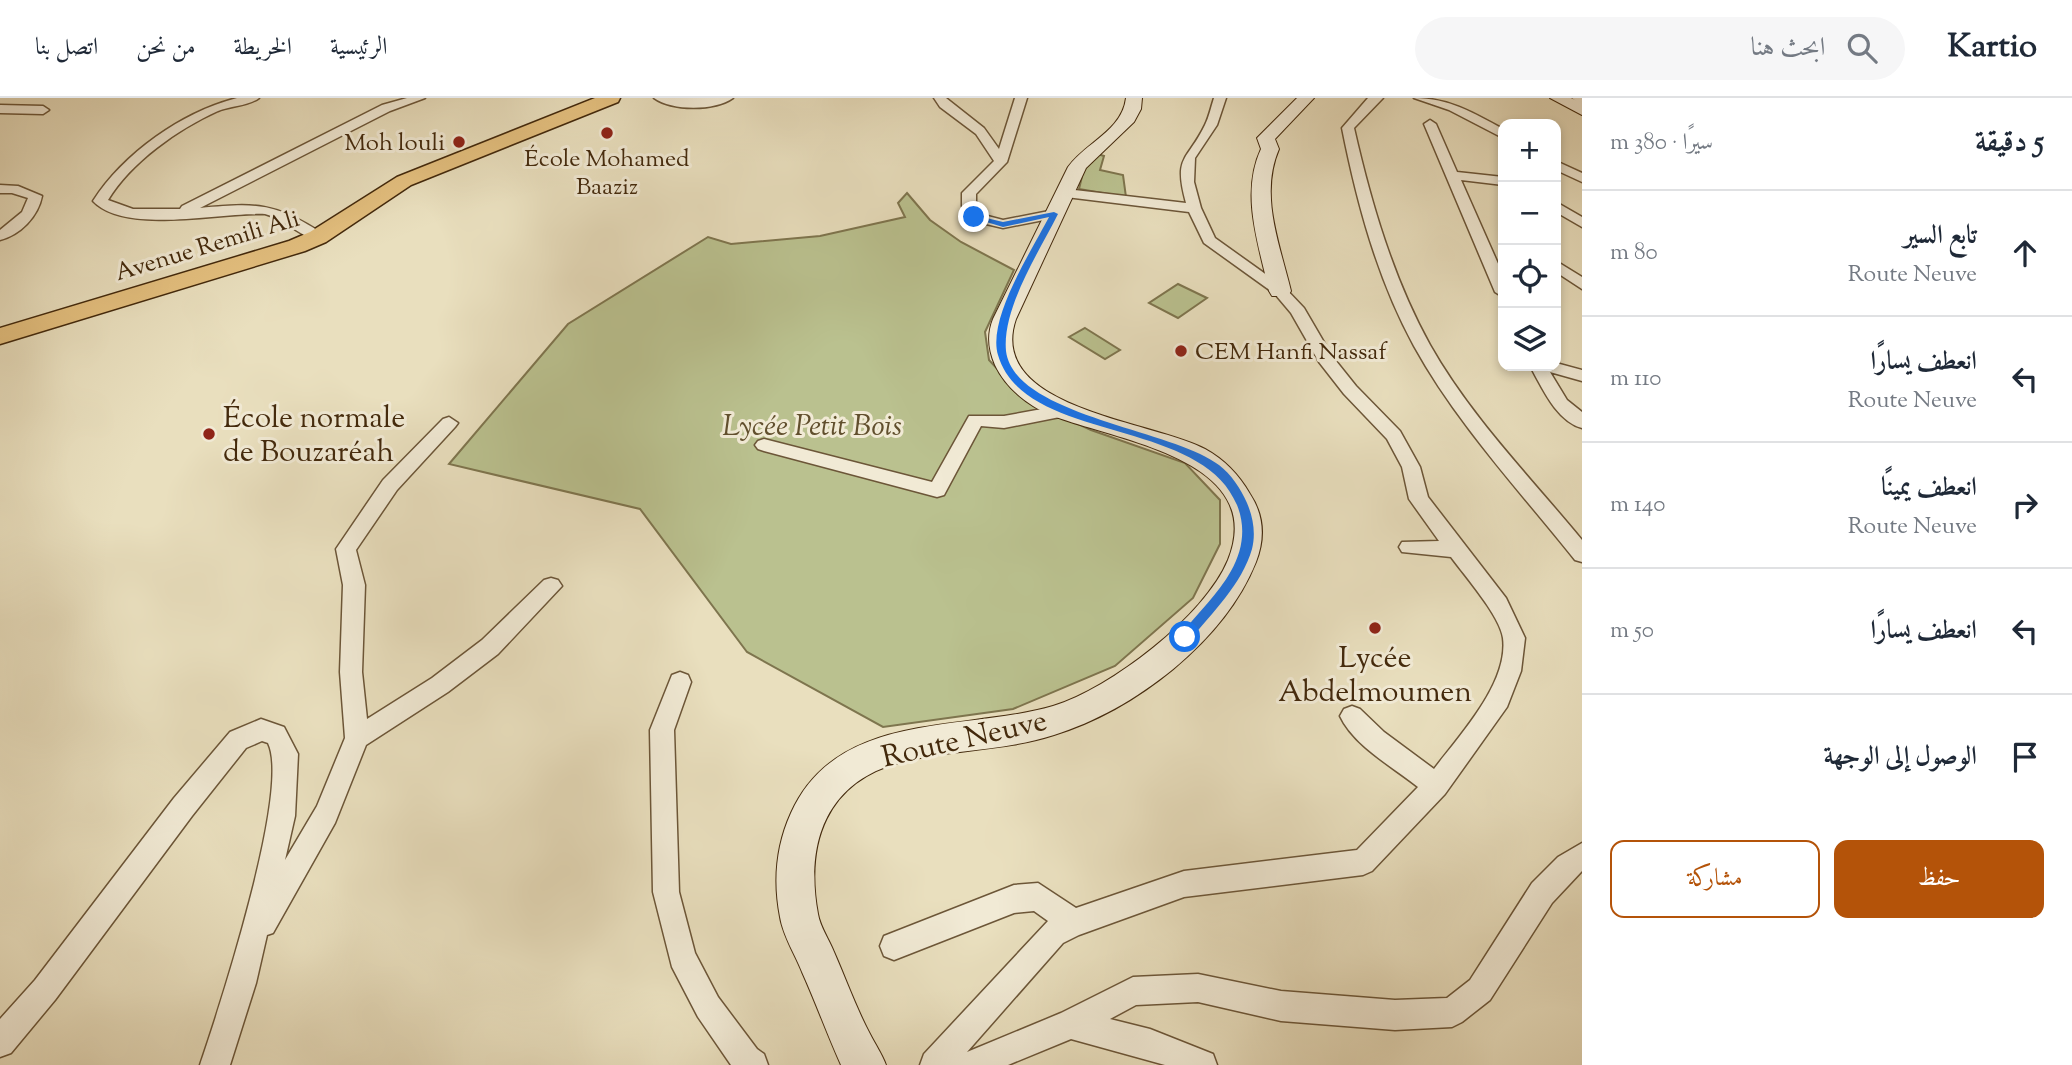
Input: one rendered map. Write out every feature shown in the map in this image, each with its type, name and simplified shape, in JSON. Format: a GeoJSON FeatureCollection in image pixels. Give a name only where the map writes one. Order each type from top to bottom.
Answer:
{"type":"FeatureCollection","features":[{"type":"Feature","properties":{"kind":"main road","name":"Route Neuve"},"geometry":{"type":"LineString","coordinates":[[865,1065],[855,1049],[800,920],[793,864],[804,821],[823,788],[852,766],[897,748],[1036,726],[1096,703],[1157,665],[1185,637],[1229,584],[1247,548],[1248,519],[1237,491],[1216,468],[1190,452],[1064,411],[1033,393],[1013,375],[1002,354],[1001,328],[1018,285],[1078,166],[1096,145],[1128,120],[1135,108],[1134,98]]}},
{"type":"Feature","properties":{"kind":"main road"},"geometry":{"type":"LineString","coordinates":[[1280,291],[1259,184],[1261,166],[1270,149],[1266,138],[1306,98]]}},
{"type":"Feature","properties":{"kind":"main road"},"geometry":{"type":"LineString","coordinates":[[1558,98],[1582,110]]}},
{"type":"Feature","properties":{"kind":"main road","name":"Avenue Remili Ali"},"geometry":{"type":"LineString","coordinates":[[0,335],[297,246],[318,237],[404,181],[606,99]]}},
{"type":"Feature","properties":{"kind":"street"},"geometry":{"type":"LineString","coordinates":[[253,98],[211,110],[158,145],[122,171],[107,187],[100,201],[109,209],[127,213],[263,210],[284,215],[318,237]]}},
{"type":"Feature","properties":{"kind":"street"},"geometry":{"type":"LineString","coordinates":[[182,212],[386,108],[419,98]]}},
{"type":"Feature","properties":{"kind":"street"},"geometry":{"type":"LineString","coordinates":[[660,98],[680,104],[697,104],[727,98]]}},
{"type":"Feature","properties":{"kind":"street"},"geometry":{"type":"LineString","coordinates":[[940,98],[980,131],[1001,162]]}},
{"type":"Feature","properties":{"kind":"street"},"geometry":{"type":"LineString","coordinates":[[1021,98],[1001,162],[969,193],[969,206],[974,217],[1003,224],[1060,204],[1194,208]]}},
{"type":"Feature","properties":{"kind":"street"},"geometry":{"type":"LineString","coordinates":[[935,1065],[1053,933],[1073,923],[1184,884],[1363,862],[1436,786],[1499,700],[1510,671],[1514,638],[1498,604],[1419,499],[1410,467],[1394,435],[1350,390],[1325,358],[1298,311],[1280,291],[1209,240],[1194,208],[1187,183],[1189,158],[1212,125],[1220,98]]}},
{"type":"Feature","properties":{"kind":"street"},"geometry":{"type":"LineString","coordinates":[[1377,98],[1348,128],[1368,213],[1397,295],[1438,372],[1582,554]]}},
{"type":"Feature","properties":{"kind":"street"},"geometry":{"type":"LineString","coordinates":[[1420,98],[1453,107],[1498,131]]}},
{"type":"Feature","properties":{"kind":"street"},"geometry":{"type":"LineString","coordinates":[[0,109],[43,110]]}},
{"type":"Feature","properties":{"kind":"street"},"geometry":{"type":"LineString","coordinates":[[1430,124],[1495,258]]}},
{"type":"Feature","properties":{"kind":"street"},"geometry":{"type":"LineString","coordinates":[[1561,167],[1582,178]]}},
{"type":"Feature","properties":{"kind":"street"},"geometry":{"type":"LineString","coordinates":[[1452,174],[1498,180]]}},
{"type":"Feature","properties":{"kind":"street"},"geometry":{"type":"LineString","coordinates":[[0,189],[30,193],[35,201],[14,228],[0,236]]}},
{"type":"Feature","properties":{"kind":"street"},"geometry":{"type":"LineString","coordinates":[[1561,209],[1582,223]]}},
{"type":"Feature","properties":{"kind":"street"},"geometry":{"type":"LineString","coordinates":[[1561,269],[1582,285]]}},
{"type":"Feature","properties":{"kind":"street"},"geometry":{"type":"LineString","coordinates":[[1561,370],[1582,376]]}},
{"type":"Feature","properties":{"kind":"street"},"geometry":{"type":"LineString","coordinates":[[1541,371],[1560,404],[1582,422]]}},
{"type":"Feature","properties":{"kind":"street"},"geometry":{"type":"LineString","coordinates":[[764,445],[937,490],[975,420],[1004,422],[1064,411]]}},
{"type":"Feature","properties":{"kind":"street"},"geometry":{"type":"LineString","coordinates":[[251,944],[326,814],[357,738],[351,672],[354,585],[346,548],[390,485],[449,423]]}},
{"type":"Feature","properties":{"kind":"street"},"geometry":{"type":"LineString","coordinates":[[1409,547],[1455,549]]}},
{"type":"Feature","properties":{"kind":"street"},"geometry":{"type":"LineString","coordinates":[[357,738],[440,685],[490,647],[551,586]]}},
{"type":"Feature","properties":{"kind":"street"},"geometry":{"type":"LineString","coordinates":[[680,682],[662,730],[666,892],[682,957],[708,1007],[746,1060],[753,1065]]}},
{"type":"Feature","properties":{"kind":"street"},"geometry":{"type":"LineString","coordinates":[[1352,716],[1376,740],[1436,786]]}},
{"type":"Feature","properties":{"kind":"street"},"geometry":{"type":"LineString","coordinates":[[0,1042],[45,990],[183,807],[238,740],[261,730],[276,735],[286,754],[282,816],[251,944],[215,1065]]}},
{"type":"Feature","properties":{"kind":"street"},"geometry":{"type":"LineString","coordinates":[[971,1065],[1071,1024],[1133,991],[1198,988],[1282,1006],[1395,1015],[1452,1012],[1480,990],[1542,893],[1567,866],[1582,856]]}},
{"type":"Feature","properties":{"kind":"street"},"geometry":{"type":"LineString","coordinates":[[894,946],[1014,899],[1038,897],[1073,923]]}},
{"type":"Feature","properties":{"kind":"street"},"geometry":{"type":"LineString","coordinates":[[1071,1024],[1150,1044],[1202,1065]]}},
{"type":"Feature","properties":{"kind":"green space"},"geometry":{"type":"Polygon","coordinates":[[[1094,153],[1104,156],[1100,170],[1123,175],[1126,197],[1079,189],[1084,168],[1094,153]]]}},
{"type":"Feature","properties":{"kind":"green space","name":"Lycée Petit Bois"},"geometry":{"type":"Polygon","coordinates":[[[907,193],[930,220],[961,242],[1014,270],[985,332],[989,360],[1026,400],[1091,430],[1185,463],[1220,500],[1220,544],[1193,598],[1115,666],[1013,709],[883,727],[747,652],[640,509],[449,464],[568,324],[708,237],[731,244],[820,236],[905,217],[898,203],[907,193]]]}},
{"type":"Feature","properties":{"kind":"green space"},"geometry":{"type":"Polygon","coordinates":[[[1178,284],[1207,298],[1178,318],[1149,303],[1178,284]]]}},
{"type":"Feature","properties":{"kind":"green space"},"geometry":{"type":"Polygon","coordinates":[[[1085,328],[1120,350],[1105,359],[1069,337],[1085,328]]]}},
{"type":"Feature","properties":{"kind":"place","name":"École Mohamed Baaziz"},"geometry":{"type":"Point","coordinates":[607,133]}},
{"type":"Feature","properties":{"kind":"place","name":"Moh louli"},"geometry":{"type":"Point","coordinates":[459,142]}},
{"type":"Feature","properties":{"kind":"place","name":"CEM Hanfi Nassaf"},"geometry":{"type":"Point","coordinates":[1181,351]}},
{"type":"Feature","properties":{"kind":"place","name":"École normale de Bouzaréah"},"geometry":{"type":"Point","coordinates":[209,434]}},
{"type":"Feature","properties":{"kind":"place","name":"Lycée Abdelmoumen"},"geometry":{"type":"Point","coordinates":[1375,628]}},
{"type":"Feature","properties":{"kind":"route"},"geometry":{"type":"LineString","coordinates":[[974,217],[1003,224],[1054,214],[1018,285],[1001,328],[1002,354],[1013,375],[1033,393],[1064,411],[1190,452],[1216,468],[1237,491],[1248,519],[1247,548],[1236,574],[1206,615],[1185,637]]}}]}
